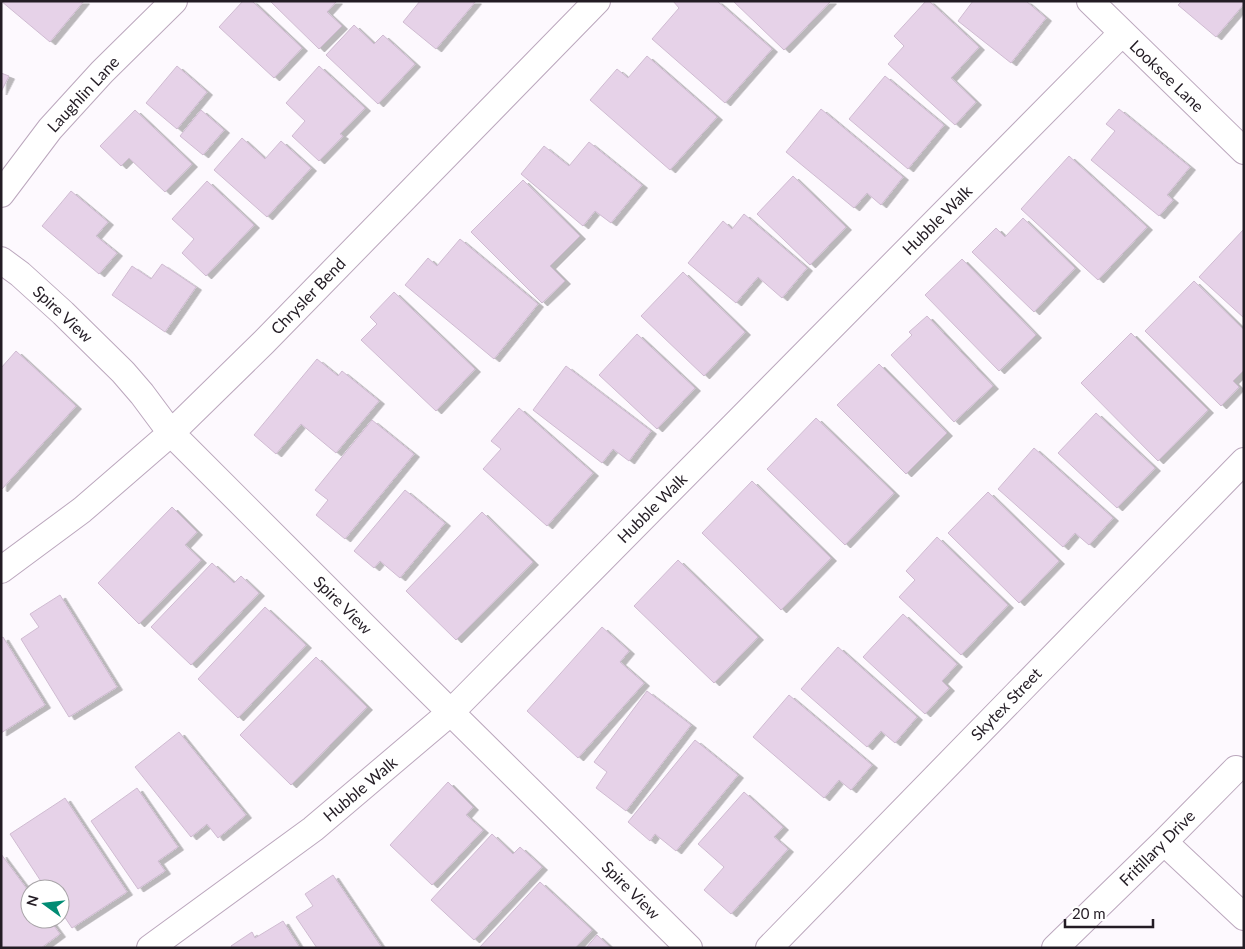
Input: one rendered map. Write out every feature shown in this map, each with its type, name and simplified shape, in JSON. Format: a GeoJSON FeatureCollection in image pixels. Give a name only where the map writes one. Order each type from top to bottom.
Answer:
{"type":"FeatureCollection","features":[{"type":"Feature","properties":{"kind":"street","name":"Laughlin Lane"},"geometry":{"type":"LineString","coordinates":[[1,194],[50,129],[102,72],[174,1]]}},
{"type":"Feature","properties":{"kind":"street","name":"Chrysler Bend"},"geometry":{"type":"LineString","coordinates":[[1,570],[82,510],[170,432],[264,342],[598,1]]}},
{"type":"Feature","properties":{"kind":"street","name":"Looksee Lane"},"geometry":{"type":"LineString","coordinates":[[1090,1],[1244,151]]}},
{"type":"Feature","properties":{"kind":"street","name":"Hubble Walk"},"geometry":{"type":"LineString","coordinates":[[150,948],[313,829],[450,712],[1122,32]]}},
{"type":"Feature","properties":{"kind":"street","name":"Spire View"},"geometry":{"type":"LineString","coordinates":[[1,260],[20,274],[63,313],[123,372],[170,432],[689,948]]}},
{"type":"Feature","properties":{"kind":"street","name":"Skytex Street"},"geometry":{"type":"LineString","coordinates":[[769,948],[1244,461]]}},
{"type":"Feature","properties":{"kind":"street","name":"Fritillary Drive"},"geometry":{"type":"LineString","coordinates":[[1055,948],[1236,769]]}},
{"type":"Feature","properties":{"kind":"street"},"geometry":{"type":"LineString","coordinates":[[1164,842],[1244,917]]}},
{"type":"Feature","properties":{"kind":"building"},"geometry":{"type":"Polygon","coordinates":[[[1,1],[84,1],[50,42],[1,1]]]}},
{"type":"Feature","properties":{"kind":"building"},"geometry":{"type":"Polygon","coordinates":[[[243,1],[252,1],[302,48],[274,78],[219,27],[243,1]]]}},
{"type":"Feature","properties":{"kind":"building"},"geometry":{"type":"Polygon","coordinates":[[[270,1],[337,1],[327,12],[342,26],[319,49],[270,1]]]}},
{"type":"Feature","properties":{"kind":"building"},"geometry":{"type":"Polygon","coordinates":[[[420,1],[476,1],[436,49],[403,22],[420,1]]]}},
{"type":"Feature","properties":{"kind":"building"},"geometry":{"type":"Polygon","coordinates":[[[673,1],[717,1],[772,49],[725,103],[652,39],[679,8],[673,1]]]}},
{"type":"Feature","properties":{"kind":"building"},"geometry":{"type":"Polygon","coordinates":[[[733,1],[831,1],[784,50],[733,1]]]}},
{"type":"Feature","properties":{"kind":"building"},"geometry":{"type":"Polygon","coordinates":[[[926,1],[929,1],[979,47],[951,78],[976,102],[955,125],[888,64],[904,46],[894,36],[926,1]]]}},
{"type":"Feature","properties":{"kind":"building"},"geometry":{"type":"Polygon","coordinates":[[[973,1],[1026,1],[1046,18],[1011,63],[958,21],[973,1]]]}},
{"type":"Feature","properties":{"kind":"building"},"geometry":{"type":"Polygon","coordinates":[[[1182,1],[1244,1],[1244,4],[1216,37],[1178,5],[1182,1]]]}},
{"type":"Feature","properties":{"kind":"building"},"geometry":{"type":"Polygon","coordinates":[[[354,25],[374,44],[383,35],[415,64],[378,104],[326,55],[354,25]]]}},
{"type":"Feature","properties":{"kind":"building"},"geometry":{"type":"Polygon","coordinates":[[[647,56],[717,117],[670,170],[590,100],[617,69],[628,78],[647,56]]]}},
{"type":"Feature","properties":{"kind":"building"},"geometry":{"type":"Polygon","coordinates":[[[177,66],[207,92],[177,129],[146,103],[177,66]]]}},
{"type":"Feature","properties":{"kind":"building"},"geometry":{"type":"Polygon","coordinates":[[[319,66],[365,108],[340,134],[343,136],[319,161],[292,136],[305,121],[286,103],[319,66]]]}},
{"type":"Feature","properties":{"kind":"building"},"geometry":{"type":"Polygon","coordinates":[[[1,73],[9,76],[1,92],[1,73]]]}},
{"type":"Feature","properties":{"kind":"building"},"geometry":{"type":"Polygon","coordinates":[[[885,76],[944,125],[908,169],[849,119],[885,76]]]}},
{"type":"Feature","properties":{"kind":"building"},"geometry":{"type":"Polygon","coordinates":[[[821,109],[903,177],[881,205],[867,193],[854,208],[786,152],[821,109]]]}},
{"type":"Feature","properties":{"kind":"building"},"geometry":{"type":"Polygon","coordinates":[[[1119,109],[1190,167],[1167,195],[1173,200],[1159,216],[1091,160],[1115,131],[1106,124],[1119,109]]]}},
{"type":"Feature","properties":{"kind":"building"},"geometry":{"type":"Polygon","coordinates":[[[135,110],[192,164],[165,192],[129,158],[121,166],[100,146],[135,110]]]}},
{"type":"Feature","properties":{"kind":"building"},"geometry":{"type":"Polygon","coordinates":[[[201,110],[224,130],[203,155],[180,136],[201,110]]]}},
{"type":"Feature","properties":{"kind":"building"},"geometry":{"type":"Polygon","coordinates":[[[242,138],[265,159],[281,141],[311,168],[267,217],[214,170],[242,138]]]}},
{"type":"Feature","properties":{"kind":"building"},"geometry":{"type":"Polygon","coordinates":[[[589,142],[642,185],[611,223],[595,211],[583,226],[521,174],[544,146],[569,166],[589,142]]]}},
{"type":"Feature","properties":{"kind":"building"},"geometry":{"type":"Polygon","coordinates":[[[1069,156],[1147,227],[1098,280],[1021,209],[1069,156]]]}},
{"type":"Feature","properties":{"kind":"building"},"geometry":{"type":"Polygon","coordinates":[[[793,176],[846,227],[810,265],[757,214],[793,176]]]}},
{"type":"Feature","properties":{"kind":"building"},"geometry":{"type":"Polygon","coordinates":[[[523,180],[580,236],[550,266],[565,281],[542,303],[471,232],[523,180]]]}},
{"type":"Feature","properties":{"kind":"building"},"geometry":{"type":"Polygon","coordinates":[[[207,181],[254,225],[206,276],[182,253],[194,239],[172,219],[207,181]]]}},
{"type":"Feature","properties":{"kind":"building"},"geometry":{"type":"Polygon","coordinates":[[[71,191],[108,222],[96,236],[117,253],[99,274],[42,226],[71,191]]]}},
{"type":"Feature","properties":{"kind":"building"},"geometry":{"type":"Polygon","coordinates":[[[744,214],[807,268],[782,298],[758,277],[736,303],[688,263],[723,221],[732,229],[744,214]]]}},
{"type":"Feature","properties":{"kind":"building"},"geometry":{"type":"Polygon","coordinates":[[[1023,218],[1075,268],[1034,312],[972,252],[996,228],[1005,237],[1023,218]]]}},
{"type":"Feature","properties":{"kind":"building"},"geometry":{"type":"Polygon","coordinates":[[[1244,229],[1244,318],[1199,277],[1244,229]]]}},
{"type":"Feature","properties":{"kind":"building"},"geometry":{"type":"Polygon","coordinates":[[[460,239],[538,304],[494,359],[405,285],[428,258],[437,266],[460,239]]]}},
{"type":"Feature","properties":{"kind":"building"},"geometry":{"type":"Polygon","coordinates":[[[962,259],[1036,335],[999,371],[925,295],[962,259]]]}},
{"type":"Feature","properties":{"kind":"building"},"geometry":{"type":"Polygon","coordinates":[[[162,264],[196,287],[165,332],[112,295],[132,266],[151,279],[162,264]]]}},
{"type":"Feature","properties":{"kind":"building"},"geometry":{"type":"Polygon","coordinates":[[[683,272],[745,332],[704,376],[641,316],[683,272]]]}},
{"type":"Feature","properties":{"kind":"building"},"geometry":{"type":"Polygon","coordinates":[[[1194,281],[1244,330],[1244,370],[1233,381],[1239,387],[1221,406],[1145,331],[1194,281]]]}},
{"type":"Feature","properties":{"kind":"building"},"geometry":{"type":"Polygon","coordinates":[[[394,292],[475,369],[436,411],[361,340],[377,324],[370,317],[394,292]]]}},
{"type":"Feature","properties":{"kind":"building"},"geometry":{"type":"Polygon","coordinates":[[[927,316],[993,386],[954,422],[891,355],[912,335],[909,332],[927,316]]]}},
{"type":"Feature","properties":{"kind":"building"},"geometry":{"type":"Polygon","coordinates":[[[1131,333],[1208,410],[1158,461],[1081,383],[1131,333]]]}},
{"type":"Feature","properties":{"kind":"building"},"geometry":{"type":"Polygon","coordinates":[[[637,334],[695,388],[657,429],[599,375],[637,334]]]}},
{"type":"Feature","properties":{"kind":"building"},"geometry":{"type":"Polygon","coordinates":[[[16,351],[76,406],[2,489],[1,368],[16,351]]]}},
{"type":"Feature","properties":{"kind":"building"},"geometry":{"type":"Polygon","coordinates":[[[317,359],[338,376],[342,371],[379,401],[336,453],[301,424],[276,454],[254,435],[317,359]]]}},
{"type":"Feature","properties":{"kind":"building"},"geometry":{"type":"Polygon","coordinates":[[[879,364],[947,433],[906,474],[837,405],[879,364]]]}},
{"type":"Feature","properties":{"kind":"building"},"geometry":{"type":"Polygon","coordinates":[[[566,366],[651,431],[629,461],[613,449],[602,463],[533,410],[566,366]]]}},
{"type":"Feature","properties":{"kind":"building"},"geometry":{"type":"Polygon","coordinates":[[[519,408],[593,473],[547,526],[483,469],[501,449],[491,441],[519,408]]]}},
{"type":"Feature","properties":{"kind":"building"},"geometry":{"type":"Polygon","coordinates":[[[1096,413],[1155,468],[1117,508],[1058,453],[1096,413]]]}},
{"type":"Feature","properties":{"kind":"building"},"geometry":{"type":"Polygon","coordinates":[[[816,418],[894,493],[845,545],[767,469],[816,418]]]}},
{"type":"Feature","properties":{"kind":"building"},"geometry":{"type":"Polygon","coordinates":[[[372,420],[414,454],[345,539],[316,515],[328,500],[315,490],[372,420]]]}},
{"type":"Feature","properties":{"kind":"building"},"geometry":{"type":"Polygon","coordinates":[[[1034,448],[1113,518],[1089,545],[1075,533],[1063,547],[998,489],[1034,448]]]}},
{"type":"Feature","properties":{"kind":"building"},"geometry":{"type":"Polygon","coordinates":[[[752,481],[831,558],[781,610],[702,533],[752,481]]]}},
{"type":"Feature","properties":{"kind":"building"},"geometry":{"type":"Polygon","coordinates":[[[405,490],[445,523],[400,578],[380,561],[374,568],[354,551],[405,490]]]}},
{"type":"Feature","properties":{"kind":"building"},"geometry":{"type":"Polygon","coordinates":[[[988,492],[1059,561],[1019,603],[948,533],[988,492]]]}},
{"type":"Feature","properties":{"kind":"building"},"geometry":{"type":"Polygon","coordinates":[[[172,507],[197,532],[185,545],[201,560],[139,624],[98,583],[172,507]]]}},
{"type":"Feature","properties":{"kind":"building"},"geometry":{"type":"Polygon","coordinates":[[[482,512],[533,562],[456,640],[406,591],[482,512]]]}},
{"type":"Feature","properties":{"kind":"building"},"geometry":{"type":"Polygon","coordinates":[[[937,537],[1008,605],[961,655],[899,597],[915,580],[906,571],[937,537]]]}},
{"type":"Feature","properties":{"kind":"building"},"geometry":{"type":"Polygon","coordinates":[[[678,560],[758,637],[714,683],[634,606],[678,560]]]}},
{"type":"Feature","properties":{"kind":"building"},"geometry":{"type":"Polygon","coordinates":[[[212,563],[234,583],[241,576],[259,593],[191,665],[151,627],[212,563]]]}},
{"type":"Feature","properties":{"kind":"building"},"geometry":{"type":"Polygon","coordinates":[[[60,595],[117,687],[69,717],[21,639],[39,627],[30,614],[60,595]]]}},
{"type":"Feature","properties":{"kind":"building"},"geometry":{"type":"Polygon","coordinates":[[[265,607],[306,645],[238,718],[198,679],[265,607]]]}},
{"type":"Feature","properties":{"kind":"building"},"geometry":{"type":"Polygon","coordinates":[[[903,614],[957,664],[942,681],[949,688],[925,714],[863,657],[903,614]]]}},
{"type":"Feature","properties":{"kind":"building"},"geometry":{"type":"Polygon","coordinates":[[[602,627],[629,651],[620,662],[644,683],[578,758],[527,711],[602,627]]]}},
{"type":"Feature","properties":{"kind":"building"},"geometry":{"type":"Polygon","coordinates":[[[3,637],[45,705],[1,733],[1,638],[3,637]]]}},
{"type":"Feature","properties":{"kind":"building"},"geometry":{"type":"Polygon","coordinates":[[[838,647],[917,717],[895,743],[881,731],[867,747],[801,689],[838,647]]]}},
{"type":"Feature","properties":{"kind":"building"},"geometry":{"type":"Polygon","coordinates":[[[316,657],[367,707],[291,785],[240,735],[316,657]]]}},
{"type":"Feature","properties":{"kind":"building"},"geometry":{"type":"Polygon","coordinates":[[[647,691],[691,725],[626,811],[596,788],[607,772],[594,762],[647,691]]]}},
{"type":"Feature","properties":{"kind":"building"},"geometry":{"type":"Polygon","coordinates":[[[789,695],[872,765],[851,790],[839,780],[824,798],[753,737],[789,695]]]}},
{"type":"Feature","properties":{"kind":"building"},"geometry":{"type":"Polygon","coordinates":[[[179,732],[246,815],[218,838],[207,824],[191,837],[135,767],[179,732]]]}},
{"type":"Feature","properties":{"kind":"building"},"geometry":{"type":"Polygon","coordinates":[[[695,740],[738,775],[676,851],[655,834],[650,841],[628,822],[695,740]]]}},
{"type":"Feature","properties":{"kind":"building"},"geometry":{"type":"Polygon","coordinates":[[[448,782],[473,807],[466,815],[483,830],[432,885],[390,845],[448,782]]]}},
{"type":"Feature","properties":{"kind":"building"},"geometry":{"type":"Polygon","coordinates":[[[137,788],[178,847],[158,861],[165,871],[138,889],[91,821],[137,788]]]}},
{"type":"Feature","properties":{"kind":"building"},"geometry":{"type":"Polygon","coordinates":[[[744,792],[783,827],[774,837],[788,849],[731,914],[704,890],[724,867],[698,844],[744,792]]]}},
{"type":"Feature","properties":{"kind":"building"},"geometry":{"type":"Polygon","coordinates":[[[65,798],[127,892],[72,928],[70,925],[70,879],[39,879],[10,834],[65,798]]]}},
{"type":"Feature","properties":{"kind":"building"},"geometry":{"type":"Polygon","coordinates":[[[492,834],[513,854],[520,847],[542,867],[474,940],[431,900],[492,834]]]}},
{"type":"Feature","properties":{"kind":"building"},"geometry":{"type":"Polygon","coordinates":[[[1,854],[20,880],[20,929],[56,929],[60,934],[41,948],[1,948],[1,854]]]}},
{"type":"Feature","properties":{"kind":"building"},"geometry":{"type":"Polygon","coordinates":[[[333,875],[382,948],[317,948],[296,917],[313,906],[305,894],[333,875]]]}},
{"type":"Feature","properties":{"kind":"building"},"geometry":{"type":"Polygon","coordinates":[[[540,882],[592,930],[575,948],[479,948],[540,882]]]}},
{"type":"Feature","properties":{"kind":"building"},"geometry":{"type":"Polygon","coordinates":[[[283,921],[300,948],[232,948],[231,946],[252,932],[255,938],[283,921]]]}},
{"type":"Feature","properties":{"kind":"building"},"geometry":{"type":"Polygon","coordinates":[[[597,935],[611,948],[586,948],[597,935]]]}}]}
